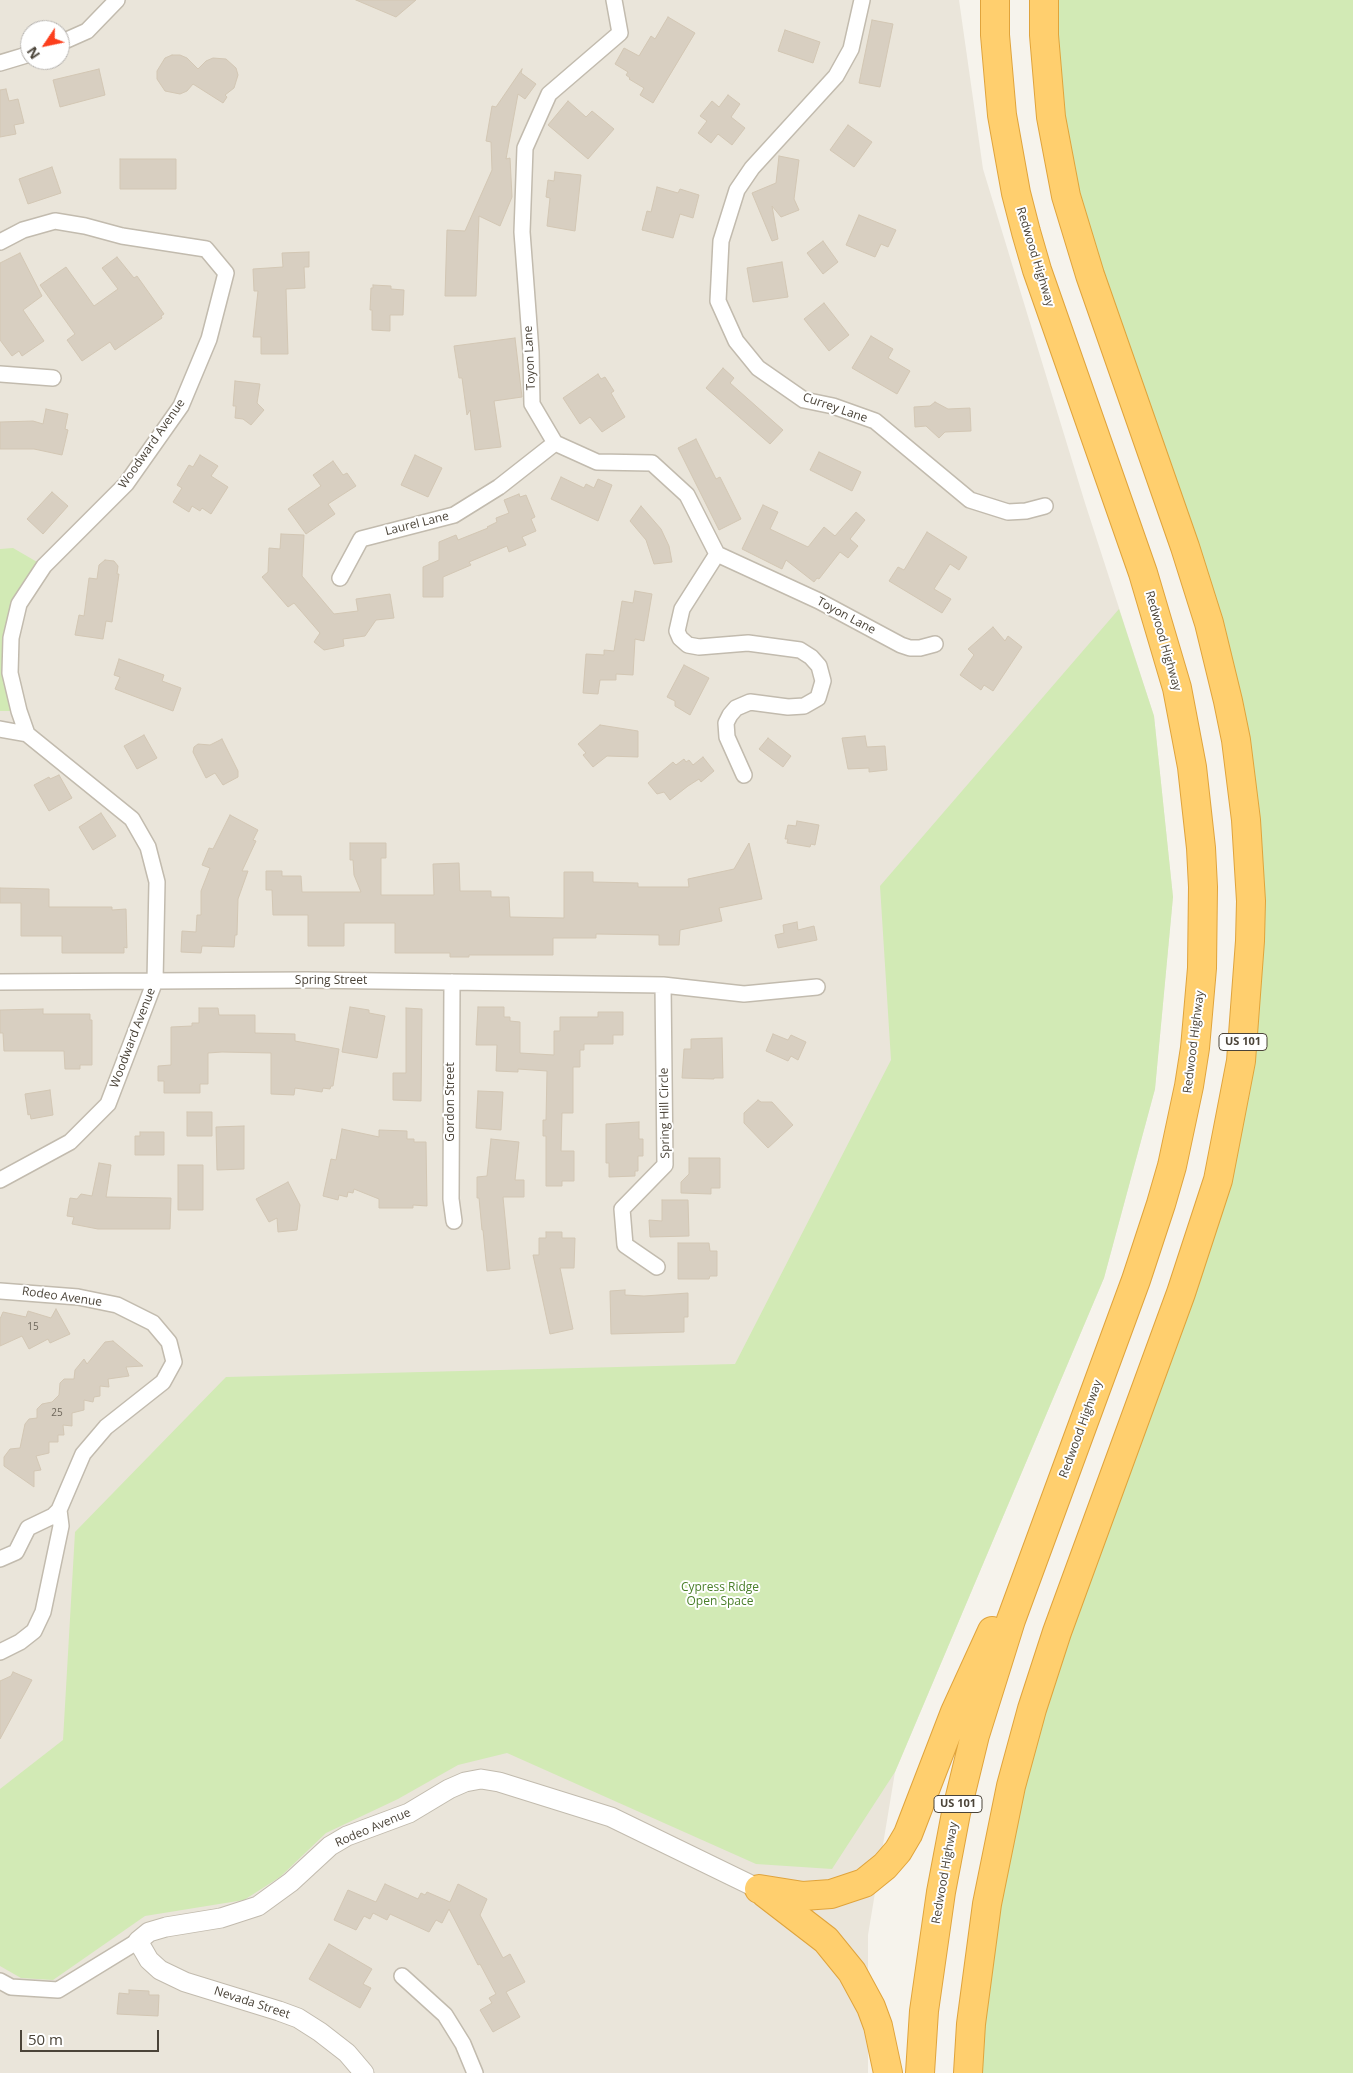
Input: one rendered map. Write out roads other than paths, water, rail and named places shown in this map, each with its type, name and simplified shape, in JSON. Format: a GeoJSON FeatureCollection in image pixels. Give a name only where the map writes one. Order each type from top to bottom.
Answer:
{"type":"FeatureCollection","features":[{"type":"Feature","properties":{"kind":"highway","name":"Redwood Highway"},"geometry":{"type":"LineString","coordinates":[[920,2073],[931,1961],[941,1892],[956,1813],[986,1696],[1038,1545],[1149,1243],[1172,1166],[1195,1048],[1202,968],[1203,887],[1201,848],[1192,767],[1177,688],[1143,573],[1037,270],[1016,193],[1002,115],[995,35],[995,0]]}},
{"type":"Feature","properties":{"kind":"highway","name":"US 101"},"geometry":{"type":"LineString","coordinates":[[968,2073],[973,2008],[986,1914],[1011,1786],[1051,1647],[1185,1284],[1218,1180],[1241,1061],[1250,941],[1251,901],[1246,820],[1238,756],[1228,701],[1209,623],[1191,566],[1090,275],[1066,196],[1051,117],[1045,44],[1044,0]]}},
{"type":"Feature","properties":{"kind":"highway"},"geometry":{"type":"LineString","coordinates":[[759,1889],[803,1896],[840,1892],[872,1878],[892,1858],[912,1825],[944,1739],[973,1671],[1038,1545]]}},
{"type":"Feature","properties":{"kind":"highway"},"geometry":{"type":"LineString","coordinates":[[759,1889],[826,1940],[853,1973],[871,2007],[878,2026],[888,2073]]}},
{"type":"Feature","properties":{"kind":"street"},"geometry":{"type":"LineString","coordinates":[[70,39],[88,31],[116,0]]}},
{"type":"Feature","properties":{"kind":"street","name":"Toyon Lane"},"geometry":{"type":"LineString","coordinates":[[555,443],[532,404],[531,352],[522,232],[525,148],[548,94],[620,33],[614,0]]}},
{"type":"Feature","properties":{"kind":"street","name":"Currey Lane"},"geometry":{"type":"LineString","coordinates":[[862,0],[851,49],[836,76],[752,168],[737,190],[721,241],[718,301],[736,341],[758,368],[804,400],[832,406],[874,422],[970,500],[1008,512],[1026,511],[1045,506]]}},
{"type":"Feature","properties":{"kind":"street"},"geometry":{"type":"LineString","coordinates":[[0,63],[20,57]]}},
{"type":"Feature","properties":{"kind":"street","name":"Woodward Avenue"},"geometry":{"type":"LineString","coordinates":[[0,242],[23,230],[55,221],[85,226],[122,236],[206,249],[226,273],[208,339],[181,406],[126,484],[44,566],[19,604],[10,638],[10,673],[26,734],[59,758],[132,818],[148,848],[157,882],[155,981],[108,1104],[70,1142],[0,1180]]}},
{"type":"Feature","properties":{"kind":"street"},"geometry":{"type":"LineString","coordinates":[[0,374],[53,378]]}},
{"type":"Feature","properties":{"kind":"street"},"geometry":{"type":"LineString","coordinates":[[555,443],[597,462],[652,463],[687,495],[717,554],[682,609],[677,631],[680,638],[688,645],[699,647],[748,643],[800,650],[811,657],[819,666],[823,681],[818,698],[804,706],[788,707],[750,702],[736,708],[730,715],[726,723],[727,737],[744,775]]}},
{"type":"Feature","properties":{"kind":"street","name":"Laurel Lane"},"geometry":{"type":"LineString","coordinates":[[340,578],[361,538],[454,515],[499,487],[555,443]]}},
{"type":"Feature","properties":{"kind":"street","name":"Toyon Lane"},"geometry":{"type":"LineString","coordinates":[[717,554],[819,601],[901,645],[910,648],[920,648],[935,644]]}},
{"type":"Feature","properties":{"kind":"street"},"geometry":{"type":"LineString","coordinates":[[0,729],[26,734]]}},
{"type":"Feature","properties":{"kind":"street","name":"Spring Street"},"geometry":{"type":"LineString","coordinates":[[0,982],[452,982],[662,985],[744,994],[817,987]]}},
{"type":"Feature","properties":{"kind":"street","name":"Gordon Street"},"geometry":{"type":"LineString","coordinates":[[452,982],[451,1199],[454,1221]]}},
{"type":"Feature","properties":{"kind":"street","name":"Spring Hill Circle"},"geometry":{"type":"LineString","coordinates":[[657,1267],[625,1245],[622,1209],[666,1165],[662,985]]}},
{"type":"Feature","properties":{"kind":"street","name":"Rodeo Avenue"},"geometry":{"type":"LineString","coordinates":[[0,1291],[78,1297],[117,1306],[153,1323],[169,1342],[174,1362],[163,1382],[106,1426],[83,1454],[59,1510],[61,1526],[43,1612],[34,1631],[20,1642],[0,1652]]}},
{"type":"Feature","properties":{"kind":"street"},"geometry":{"type":"LineString","coordinates":[[0,1559],[16,1552],[28,1528],[53,1516],[59,1510]]}},
{"type":"Feature","properties":{"kind":"street","name":"Rodeo Avenue"},"geometry":{"type":"LineString","coordinates":[[0,1981],[11,1987],[58,1990],[113,1958],[149,1932],[166,1926],[221,1918],[258,1906],[291,1882],[330,1846],[347,1836],[409,1813],[449,1789],[465,1782],[481,1779],[499,1782],[611,1817],[759,1889]]}},
{"type":"Feature","properties":{"kind":"street","name":"Nevada Street"},"geometry":{"type":"LineString","coordinates":[[138,1941],[149,1960],[160,1970],[185,1982],[298,2018],[347,2053],[364,2073]]}},
{"type":"Feature","properties":{"kind":"street"},"geometry":{"type":"LineString","coordinates":[[402,1976],[444,2015],[463,2044],[475,2073]]}},
{"type":"Feature","properties":{"kind":"park label","name":"Cypress Ridge Open Space"},"geometry":{"type":"Point","coordinates":[720,1595]}}]}
